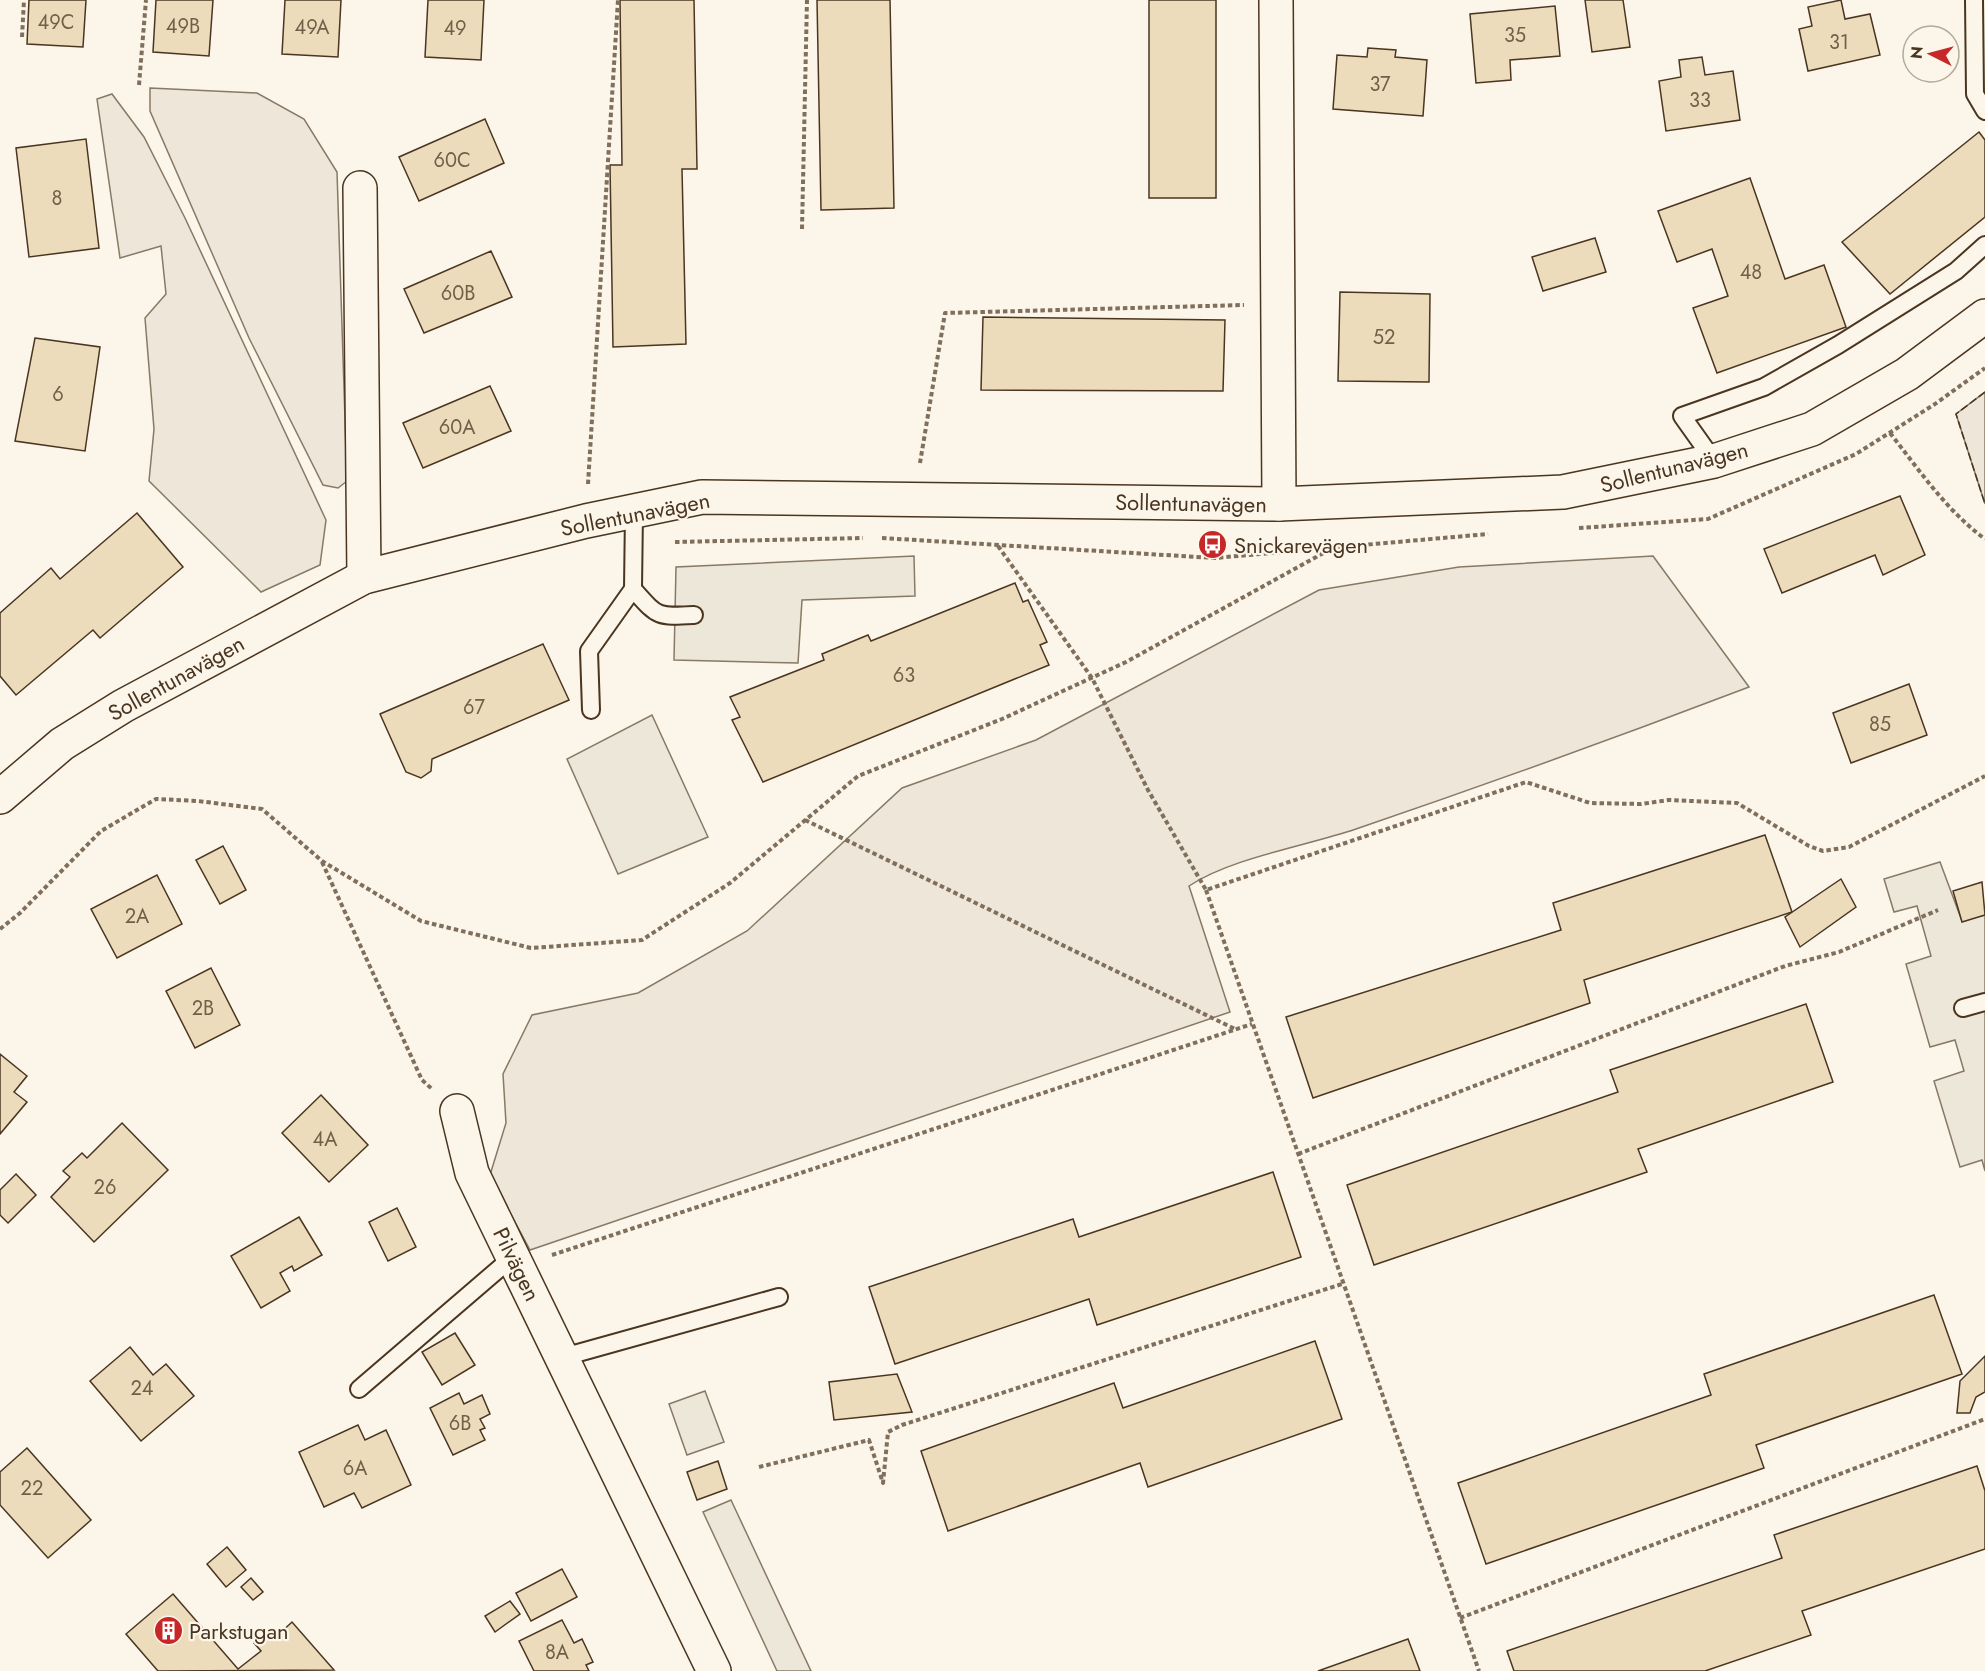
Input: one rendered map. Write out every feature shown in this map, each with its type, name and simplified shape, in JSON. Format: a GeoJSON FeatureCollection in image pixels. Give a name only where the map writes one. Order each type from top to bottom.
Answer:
{"type":"FeatureCollection","features":[{"type":"Feature","properties":{"kind":"street"},"geometry":{"type":"LineString","coordinates":[[1276,0],[1279,504]]}},
{"type":"Feature","properties":{"kind":"street"},"geometry":{"type":"LineString","coordinates":[[360,188],[364,577]]}},
{"type":"Feature","properties":{"kind":"street","name":"Sollentunavägen"},"geometry":{"type":"LineString","coordinates":[[0,797],[62,744],[123,706],[364,577],[586,521],[634,527],[702,497],[1279,504],[1563,492],[1714,461],[1812,429],[1906,374],[1985,316]]}},
{"type":"Feature","properties":{"kind":"street","name":"Pilvägen"},"geometry":{"type":"LineString","coordinates":[[457,1111],[472,1173],[517,1261],[560,1358],[714,1671]]}},
{"type":"Feature","properties":{"kind":"lane"},"geometry":{"type":"LineString","coordinates":[[1974,0],[1975,94],[1985,111]]}},
{"type":"Feature","properties":{"kind":"lane"},"geometry":{"type":"LineString","coordinates":[[1714,461],[1682,416],[1764,387],[1838,345],[1956,271],[1985,245]]}},
{"type":"Feature","properties":{"kind":"lane"},"geometry":{"type":"LineString","coordinates":[[591,710],[590,651],[633,589],[634,527]]}},
{"type":"Feature","properties":{"kind":"lane"},"geometry":{"type":"LineString","coordinates":[[633,589],[652,610],[662,617],[694,615]]}},
{"type":"Feature","properties":{"kind":"lane"},"geometry":{"type":"LineString","coordinates":[[1963,1008],[1985,1002]]}},
{"type":"Feature","properties":{"kind":"lane"},"geometry":{"type":"LineString","coordinates":[[359,1389],[517,1261]]}},
{"type":"Feature","properties":{"kind":"lane"},"geometry":{"type":"LineString","coordinates":[[560,1358],[779,1297]]}},
{"type":"Feature","properties":{"kind":"path"},"geometry":{"type":"LineString","coordinates":[[22,37],[24,0]]}},
{"type":"Feature","properties":{"kind":"path"},"geometry":{"type":"LineString","coordinates":[[139,85],[146,0]]}},
{"type":"Feature","properties":{"kind":"path"},"geometry":{"type":"LineString","coordinates":[[586,521],[618,0]]}},
{"type":"Feature","properties":{"kind":"path"},"geometry":{"type":"LineString","coordinates":[[802,229],[807,0]]}},
{"type":"Feature","properties":{"kind":"path"},"geometry":{"type":"LineString","coordinates":[[913,500],[945,313],[1278,304]]}},
{"type":"Feature","properties":{"kind":"path"},"geometry":{"type":"LineString","coordinates":[[1569,529],[1708,519],[1856,454],[1985,369]]}},
{"type":"Feature","properties":{"kind":"path"},"geometry":{"type":"LineString","coordinates":[[1890,433],[1936,493],[1963,522],[1985,539]]}},
{"type":"Feature","properties":{"kind":"path"},"geometry":{"type":"LineString","coordinates":[[634,527],[864,538]]}},
{"type":"Feature","properties":{"kind":"path"},"geometry":{"type":"LineString","coordinates":[[875,537],[1215,558],[1499,533]]}},
{"type":"Feature","properties":{"kind":"path"},"geometry":{"type":"LineString","coordinates":[[997,545],[1092,678],[1148,790],[1206,890],[1479,1671]]}},
{"type":"Feature","properties":{"kind":"path"},"geometry":{"type":"LineString","coordinates":[[0,929],[20,913],[102,831],[156,799],[198,801],[262,809],[321,861],[421,921],[531,948],[642,940],[730,883],[858,776],[1002,719],[1126,663],[1331,549]]}},
{"type":"Feature","properties":{"kind":"path"},"geometry":{"type":"LineString","coordinates":[[1206,890],[1526,782],[1590,803],[1641,804],[1669,800],[1737,803],[1809,846],[1823,850],[1849,847],[1985,776]]}},
{"type":"Feature","properties":{"kind":"path"},"geometry":{"type":"LineString","coordinates":[[805,820],[1235,1029]]}},
{"type":"Feature","properties":{"kind":"path"},"geometry":{"type":"LineString","coordinates":[[321,861],[422,1080],[457,1111]]}},
{"type":"Feature","properties":{"kind":"path"},"geometry":{"type":"LineString","coordinates":[[1298,1154],[1785,966],[1839,952],[1938,910]]}},
{"type":"Feature","properties":{"kind":"path"},"geometry":{"type":"LineString","coordinates":[[517,1261],[1252,1024]]}},
{"type":"Feature","properties":{"kind":"path"},"geometry":{"type":"LineString","coordinates":[[759,1467],[869,1440],[883,1483],[888,1432],[902,1425],[1342,1284]]}},
{"type":"Feature","properties":{"kind":"path"},"geometry":{"type":"LineString","coordinates":[[1460,1618],[1985,1419]]}},
{"type":"Feature","properties":{"kind":"shaded area"},"geometry":{"type":"Polygon","coordinates":[[[150,88],[257,93],[304,119],[337,172],[347,481],[338,488],[323,485],[249,338],[150,111],[150,88]]]}},
{"type":"Feature","properties":{"kind":"shaded area"},"geometry":{"type":"Polygon","coordinates":[[[112,94],[144,137],[185,218],[326,520],[320,565],[261,592],[149,481],[154,429],[145,318],[166,294],[161,246],[120,258],[97,99],[112,94]]]}},
{"type":"Feature","properties":{"kind":"shaded area"},"geometry":{"type":"Polygon","coordinates":[[[1985,392],[1985,504],[1956,414],[1985,392]]]}},
{"type":"Feature","properties":{"kind":"shaded area"},"geometry":{"type":"Polygon","coordinates":[[[914,556],[915,596],[802,600],[798,663],[674,660],[676,567],[914,556]]]}},
{"type":"Feature","properties":{"kind":"shaded area"},"geometry":{"type":"Polygon","coordinates":[[[1653,556],[1749,687],[1405,812],[1336,835],[1247,860],[1206,876],[1189,886],[1230,1012],[530,1250],[490,1175],[506,1123],[503,1074],[532,1015],[638,993],[747,931],[902,788],[1036,740],[1319,590],[1459,567],[1653,556]]]}},
{"type":"Feature","properties":{"kind":"shaded area"},"geometry":{"type":"Polygon","coordinates":[[[652,715],[708,837],[618,874],[567,759],[652,715]]]}},
{"type":"Feature","properties":{"kind":"shaded area"},"geometry":{"type":"Polygon","coordinates":[[[1940,862],[1962,921],[1985,915],[1985,1171],[1982,1160],[1960,1167],[1934,1081],[1964,1071],[1955,1040],[1930,1047],[1906,964],[1931,956],[1917,906],[1894,912],[1884,879],[1940,862]]]}},
{"type":"Feature","properties":{"kind":"shaded area"},"geometry":{"type":"Polygon","coordinates":[[[705,1391],[724,1442],[687,1455],[669,1404],[705,1391]]]}},
{"type":"Feature","properties":{"kind":"shaded area"},"geometry":{"type":"Polygon","coordinates":[[[731,1500],[811,1671],[777,1671],[703,1512],[731,1500]]]}},
{"type":"Feature","properties":{"kind":"building"},"geometry":{"type":"Polygon","coordinates":[[[29,0],[86,0],[83,47],[27,44],[29,0]]]}},
{"type":"Feature","properties":{"kind":"building"},"geometry":{"type":"Polygon","coordinates":[[[156,0],[213,0],[209,56],[153,52],[156,0]]]}},
{"type":"Feature","properties":{"kind":"building"},"geometry":{"type":"Polygon","coordinates":[[[285,0],[341,0],[338,57],[282,54],[285,0]]]}},
{"type":"Feature","properties":{"kind":"building"},"geometry":{"type":"Polygon","coordinates":[[[428,0],[484,0],[481,60],[425,57],[428,0]]]}},
{"type":"Feature","properties":{"kind":"building"},"geometry":{"type":"Polygon","coordinates":[[[620,0],[694,0],[697,169],[682,169],[686,344],[613,347],[610,165],[622,165],[620,0]]]}},
{"type":"Feature","properties":{"kind":"building"},"geometry":{"type":"Polygon","coordinates":[[[817,0],[890,0],[894,208],[821,210],[817,0]]]}},
{"type":"Feature","properties":{"kind":"building"},"geometry":{"type":"Polygon","coordinates":[[[1149,0],[1216,0],[1216,198],[1149,198],[1149,0]]]}},
{"type":"Feature","properties":{"kind":"building"},"geometry":{"type":"Polygon","coordinates":[[[1585,0],[1623,0],[1630,47],[1592,52],[1585,0]]]}},
{"type":"Feature","properties":{"kind":"building"},"geometry":{"type":"Polygon","coordinates":[[[1841,0],[1845,19],[1870,14],[1880,55],[1808,71],[1799,29],[1812,26],[1808,7],[1841,0]]]}},
{"type":"Feature","properties":{"kind":"building"},"geometry":{"type":"Polygon","coordinates":[[[1555,6],[1560,56],[1510,60],[1511,80],[1476,83],[1470,14],[1555,6]]]}},
{"type":"Feature","properties":{"kind":"building"},"geometry":{"type":"Polygon","coordinates":[[[1368,48],[1396,50],[1395,57],[1427,60],[1423,116],[1333,109],[1337,55],[1367,57],[1368,48]]]}},
{"type":"Feature","properties":{"kind":"building"},"geometry":{"type":"Polygon","coordinates":[[[1702,57],[1705,75],[1733,71],[1740,120],[1666,131],[1659,81],[1681,77],[1679,60],[1702,57]]]}},
{"type":"Feature","properties":{"kind":"building"},"geometry":{"type":"Polygon","coordinates":[[[485,119],[504,163],[419,201],[399,157],[485,119]]]}},
{"type":"Feature","properties":{"kind":"building"},"geometry":{"type":"Polygon","coordinates":[[[1979,132],[1985,140],[1985,217],[1890,294],[1842,242],[1979,132]]]}},
{"type":"Feature","properties":{"kind":"building"},"geometry":{"type":"Polygon","coordinates":[[[86,139],[99,248],[29,257],[16,148],[86,139]]]}},
{"type":"Feature","properties":{"kind":"building"},"geometry":{"type":"Polygon","coordinates":[[[1750,178],[1785,279],[1824,265],[1846,327],[1717,373],[1693,308],[1728,296],[1712,249],[1677,262],[1658,211],[1750,178]]]}},
{"type":"Feature","properties":{"kind":"building"},"geometry":{"type":"Polygon","coordinates":[[[1595,238],[1606,272],[1543,291],[1532,257],[1595,238]]]}},
{"type":"Feature","properties":{"kind":"building"},"geometry":{"type":"Polygon","coordinates":[[[491,251],[512,297],[424,333],[404,289],[491,251]]]}},
{"type":"Feature","properties":{"kind":"building"},"geometry":{"type":"Polygon","coordinates":[[[1340,292],[1430,294],[1429,382],[1338,381],[1340,292]]]}},
{"type":"Feature","properties":{"kind":"building"},"geometry":{"type":"Polygon","coordinates":[[[983,317],[1225,320],[1223,391],[981,390],[983,317]]]}},
{"type":"Feature","properties":{"kind":"building"},"geometry":{"type":"Polygon","coordinates":[[[35,338],[100,347],[85,451],[15,441],[35,338]]]}},
{"type":"Feature","properties":{"kind":"building"},"geometry":{"type":"Polygon","coordinates":[[[490,386],[511,431],[423,468],[403,423],[490,386]]]}},
{"type":"Feature","properties":{"kind":"building"},"geometry":{"type":"Polygon","coordinates":[[[1900,496],[1925,555],[1883,575],[1875,555],[1782,593],[1764,549],[1900,496]]]}},
{"type":"Feature","properties":{"kind":"building"},"geometry":{"type":"Polygon","coordinates":[[[137,513],[183,567],[100,638],[93,630],[16,695],[0,676],[0,613],[51,568],[60,579],[137,513]]]}},
{"type":"Feature","properties":{"kind":"building"},"geometry":{"type":"Polygon","coordinates":[[[1015,583],[1023,602],[1028,600],[1047,642],[1040,645],[1049,665],[763,782],[732,720],[740,717],[730,697],[824,660],[822,654],[868,635],[871,641],[1015,583]]]}},
{"type":"Feature","properties":{"kind":"building"},"geometry":{"type":"Polygon","coordinates":[[[543,644],[569,700],[432,759],[431,771],[421,778],[406,772],[380,714],[543,644]]]}},
{"type":"Feature","properties":{"kind":"building"},"geometry":{"type":"Polygon","coordinates":[[[1909,684],[1927,735],[1851,763],[1833,713],[1909,684]]]}},
{"type":"Feature","properties":{"kind":"building"},"geometry":{"type":"Polygon","coordinates":[[[1765,835],[1792,912],[1584,980],[1590,1003],[1313,1098],[1286,1017],[1561,930],[1553,903],[1765,835]]]}},
{"type":"Feature","properties":{"kind":"building"},"geometry":{"type":"Polygon","coordinates":[[[223,846],[246,890],[220,904],[196,860],[223,846]]]}},
{"type":"Feature","properties":{"kind":"building"},"geometry":{"type":"Polygon","coordinates":[[[157,875],[182,924],[117,958],[91,909],[157,875]]]}},
{"type":"Feature","properties":{"kind":"building"},"geometry":{"type":"Polygon","coordinates":[[[1841,879],[1856,907],[1800,947],[1785,917],[1841,879]]]}},
{"type":"Feature","properties":{"kind":"building"},"geometry":{"type":"Polygon","coordinates":[[[1982,882],[1985,915],[1962,922],[1953,891],[1982,882]]]}},
{"type":"Feature","properties":{"kind":"building"},"geometry":{"type":"Polygon","coordinates":[[[211,968],[240,1025],[195,1048],[166,991],[211,968]]]}},
{"type":"Feature","properties":{"kind":"building"},"geometry":{"type":"Polygon","coordinates":[[[1806,1004],[1833,1082],[1638,1149],[1647,1172],[1374,1265],[1347,1185],[1618,1092],[1610,1070],[1806,1004]]]}},
{"type":"Feature","properties":{"kind":"building"},"geometry":{"type":"Polygon","coordinates":[[[0,1054],[27,1076],[14,1092],[27,1102],[0,1134],[0,1054]]]}},
{"type":"Feature","properties":{"kind":"building"},"geometry":{"type":"Polygon","coordinates":[[[321,1095],[368,1145],[329,1182],[282,1133],[321,1095]]]}},
{"type":"Feature","properties":{"kind":"building"},"geometry":{"type":"Polygon","coordinates":[[[122,1123],[168,1170],[94,1242],[51,1197],[70,1177],[63,1171],[82,1153],[87,1158],[122,1123]]]}},
{"type":"Feature","properties":{"kind":"building"},"geometry":{"type":"Polygon","coordinates":[[[1273,1172],[1301,1257],[1097,1325],[1089,1299],[895,1364],[869,1287],[1073,1219],[1079,1237],[1273,1172]]]}},
{"type":"Feature","properties":{"kind":"building"},"geometry":{"type":"Polygon","coordinates":[[[16,1174],[36,1195],[8,1223],[0,1215],[0,1190],[16,1174]]]}},
{"type":"Feature","properties":{"kind":"building"},"geometry":{"type":"Polygon","coordinates":[[[397,1208],[416,1247],[388,1261],[369,1222],[397,1208]]]}},
{"type":"Feature","properties":{"kind":"building"},"geometry":{"type":"Polygon","coordinates":[[[299,1217],[322,1255],[294,1271],[292,1266],[280,1273],[290,1291],[261,1308],[231,1256],[299,1217]]]}},
{"type":"Feature","properties":{"kind":"building"},"geometry":{"type":"Polygon","coordinates":[[[1934,1295],[1962,1374],[1756,1445],[1764,1468],[1486,1564],[1458,1483],[1711,1395],[1704,1374],[1934,1295]]]}},
{"type":"Feature","properties":{"kind":"building"},"geometry":{"type":"Polygon","coordinates":[[[455,1333],[475,1365],[442,1385],[422,1352],[455,1333]]]}},
{"type":"Feature","properties":{"kind":"building"},"geometry":{"type":"Polygon","coordinates":[[[1315,1341],[1342,1419],[1148,1487],[1140,1463],[948,1531],[921,1451],[1114,1383],[1123,1408],[1315,1341]]]}},
{"type":"Feature","properties":{"kind":"building"},"geometry":{"type":"Polygon","coordinates":[[[130,1347],[153,1375],[166,1364],[194,1396],[141,1441],[90,1381],[130,1347]]]}},
{"type":"Feature","properties":{"kind":"building"},"geometry":{"type":"Polygon","coordinates":[[[1985,1356],[1985,1392],[1976,1397],[1970,1413],[1957,1413],[1960,1381],[1985,1356]]]}},
{"type":"Feature","properties":{"kind":"building"},"geometry":{"type":"Polygon","coordinates":[[[897,1374],[912,1412],[834,1420],[829,1382],[897,1374]]]}},
{"type":"Feature","properties":{"kind":"building"},"geometry":{"type":"Polygon","coordinates":[[[459,1393],[464,1404],[482,1395],[490,1414],[480,1419],[485,1428],[480,1430],[485,1440],[453,1455],[430,1408],[459,1393]]]}},
{"type":"Feature","properties":{"kind":"building"},"geometry":{"type":"Polygon","coordinates":[[[358,1425],[365,1440],[386,1430],[411,1485],[362,1508],[354,1493],[324,1507],[299,1452],[358,1425]]]}},
{"type":"Feature","properties":{"kind":"building"},"geometry":{"type":"Polygon","coordinates":[[[27,1448],[91,1520],[48,1558],[0,1505],[0,1472],[27,1448]]]}},
{"type":"Feature","properties":{"kind":"building"},"geometry":{"type":"Polygon","coordinates":[[[718,1461],[727,1489],[697,1500],[687,1472],[718,1461]]]}},
{"type":"Feature","properties":{"kind":"building"},"geometry":{"type":"Polygon","coordinates":[[[1977,1466],[1985,1491],[1985,1549],[1802,1611],[1811,1635],[1705,1671],[1514,1671],[1507,1651],[1782,1558],[1774,1535],[1977,1466]]]}},
{"type":"Feature","properties":{"kind":"building"},"geometry":{"type":"Polygon","coordinates":[[[227,1547],[246,1570],[226,1587],[207,1564],[227,1547]]]}},
{"type":"Feature","properties":{"kind":"building"},"geometry":{"type":"Polygon","coordinates":[[[562,1569],[577,1597],[531,1621],[516,1593],[562,1569]]]}},
{"type":"Feature","properties":{"kind":"building"},"geometry":{"type":"Polygon","coordinates":[[[251,1578],[263,1592],[253,1600],[241,1587],[251,1578]]]}},
{"type":"Feature","properties":{"kind":"building","name":"Parkstugan"},"geometry":{"type":"Polygon","coordinates":[[[173,1594],[238,1669],[261,1651],[254,1643],[271,1628],[278,1635],[292,1622],[334,1670],[158,1671],[126,1634],[173,1594]]]}},
{"type":"Feature","properties":{"kind":"building"},"geometry":{"type":"Polygon","coordinates":[[[510,1601],[520,1614],[495,1632],[485,1616],[510,1601]]]}},
{"type":"Feature","properties":{"kind":"building"},"geometry":{"type":"Polygon","coordinates":[[[562,1620],[574,1643],[582,1639],[593,1662],[586,1665],[589,1671],[534,1671],[519,1641],[562,1620]]]}},
{"type":"Feature","properties":{"kind":"building"},"geometry":{"type":"Polygon","coordinates":[[[1408,1639],[1420,1671],[1318,1671],[1408,1639]]]}},
{"type":"Feature","properties":{"kind":"fence"},"geometry":{"type":"LineString","coordinates":[[1985,392],[1956,414],[1985,504]]}},
{"type":"Feature","properties":{"kind":"place","name":"Snickarevägen"},"geometry":{"type":"Point","coordinates":[1213,545]}},
{"type":"Feature","properties":{"kind":"place","name":"Parkstugan"},"geometry":{"type":"Point","coordinates":[168,1631]}}]}
